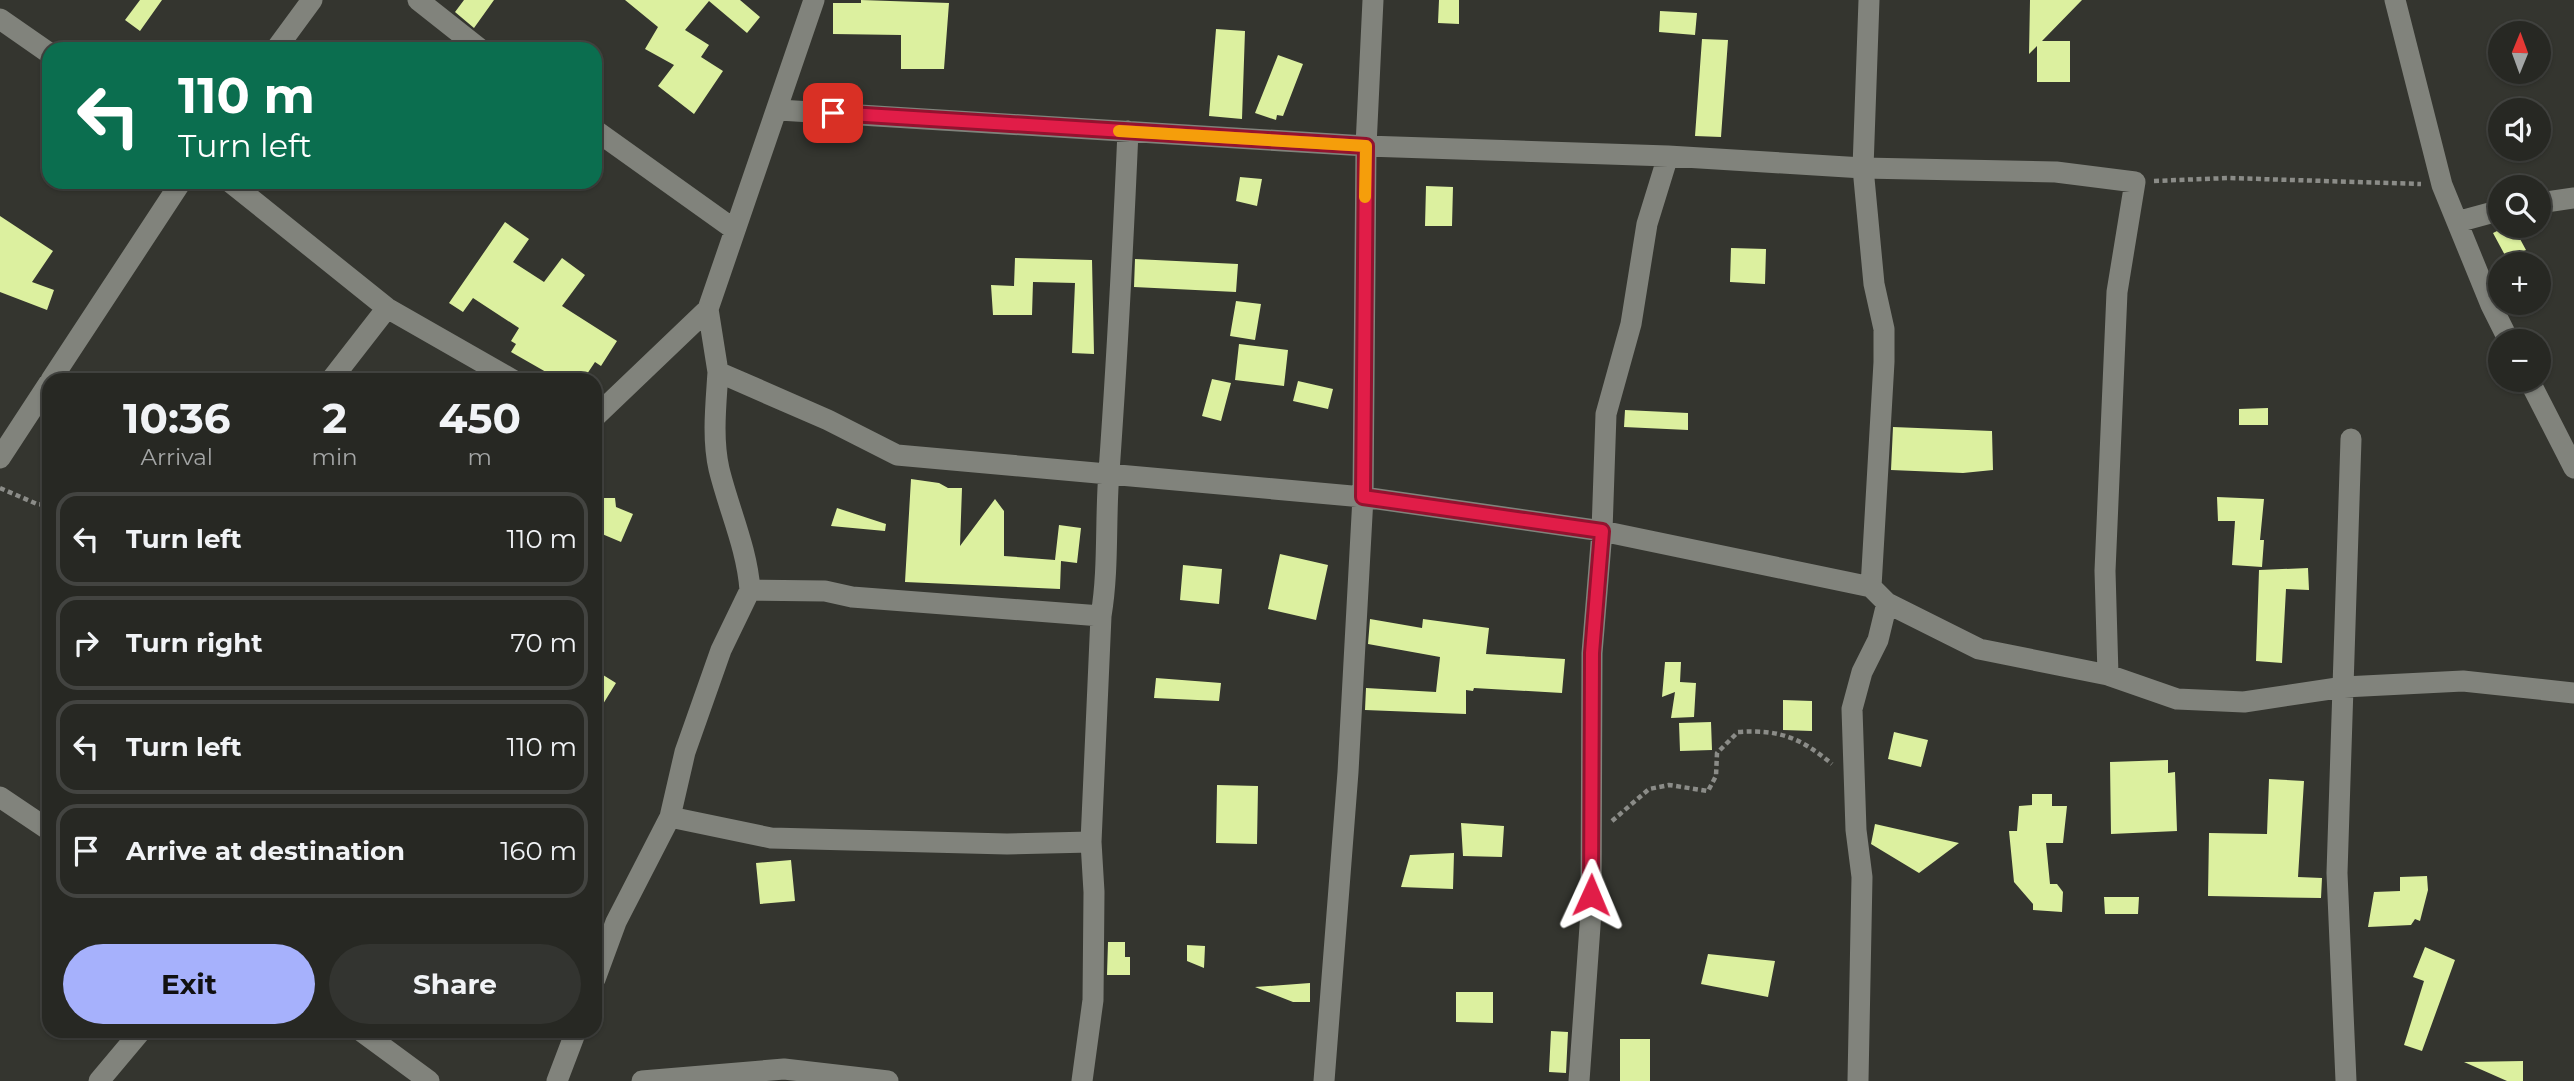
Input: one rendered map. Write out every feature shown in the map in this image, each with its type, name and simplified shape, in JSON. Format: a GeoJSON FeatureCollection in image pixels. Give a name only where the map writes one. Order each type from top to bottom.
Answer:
{"type":"FeatureCollection","features":[{"type":"Feature","properties":{"kind":"street"},"geometry":{"type":"LineString","coordinates":[[281,42],[312,0]]}},
{"type":"Feature","properties":{"kind":"street"},"geometry":{"type":"LineString","coordinates":[[418,0],[471,42]]}},
{"type":"Feature","properties":{"kind":"street"},"geometry":{"type":"LineString","coordinates":[[602,410],[708,309],[779,110],[814,0]]}},
{"type":"Feature","properties":{"kind":"street"},"geometry":{"type":"LineString","coordinates":[[1324,1081],[1348,772],[1363,497],[1366,146],[1373,0]]}},
{"type":"Feature","properties":{"kind":"street"},"geometry":{"type":"LineString","coordinates":[[1869,0],[1863,168],[1874,284],[1884,329],[1871,587]]}},
{"type":"Feature","properties":{"kind":"street"},"geometry":{"type":"LineString","coordinates":[[2395,0],[2442,185],[2503,329]]}},
{"type":"Feature","properties":{"kind":"street"},"geometry":{"type":"LineString","coordinates":[[0,19],[42,48]]}},
{"type":"Feature","properties":{"kind":"street"},"geometry":{"type":"LineString","coordinates":[[779,110],[1366,146],[1668,156],[1863,168],[2056,172],[2136,182],[2118,292],[2105,571],[2108,675]]}},
{"type":"Feature","properties":{"kind":"street"},"geometry":{"type":"LineString","coordinates":[[1082,1081],[1094,986],[1091,842],[1101,616],[1107,581],[1108,475],[1119,347],[1128,131]]}},
{"type":"Feature","properties":{"kind":"street"},"geometry":{"type":"LineString","coordinates":[[602,135],[735,230]]}},
{"type":"Feature","properties":{"kind":"street"},"geometry":{"type":"LineString","coordinates":[[1579,1081],[1592,852],[1592,653],[1602,531],[1606,414],[1631,324],[1647,224],[1668,156]]}},
{"type":"Feature","properties":{"kind":"street"},"geometry":{"type":"LineString","coordinates":[[56,373],[176,189]]}},
{"type":"Feature","properties":{"kind":"street"},"geometry":{"type":"LineString","coordinates":[[239,189],[387,308],[501,373]]}},
{"type":"Feature","properties":{"kind":"street"},"geometry":{"type":"LineString","coordinates":[[2551,201],[2574,198]]}},
{"type":"Feature","properties":{"kind":"street"},"geometry":{"type":"LineString","coordinates":[[2457,222],[2488,214]]}},
{"type":"Feature","properties":{"kind":"street"},"geometry":{"type":"LineString","coordinates":[[336,373],[387,308]]}},
{"type":"Feature","properties":{"kind":"street"},"geometry":{"type":"LineString","coordinates":[[602,960],[616,922],[670,817],[685,752],[721,650],[750,590],[748,567],[718,466],[715,421],[718,372],[708,309]]}},
{"type":"Feature","properties":{"kind":"street"},"geometry":{"type":"LineString","coordinates":[[718,372],[828,420],[897,455],[1363,497],[1602,531],[1871,587],[1887,603],[1979,649],[2108,675],[2177,699],[2244,702],[2344,687],[2463,681],[2574,693]]}},
{"type":"Feature","properties":{"kind":"street"},"geometry":{"type":"LineString","coordinates":[[2535,392],[2574,468]]}},
{"type":"Feature","properties":{"kind":"street"},"geometry":{"type":"LineString","coordinates":[[0,458],[42,394]]}},
{"type":"Feature","properties":{"kind":"street"},"geometry":{"type":"LineString","coordinates":[[2346,1081],[2337,873],[2351,439]]}},
{"type":"Feature","properties":{"kind":"street"},"geometry":{"type":"LineString","coordinates":[[750,590],[825,592],[852,597],[1101,616]]}},
{"type":"Feature","properties":{"kind":"street"},"geometry":{"type":"LineString","coordinates":[[1858,1081],[1863,877],[1852,709],[1862,672],[1878,640],[1887,603]]}},
{"type":"Feature","properties":{"kind":"street"},"geometry":{"type":"LineString","coordinates":[[0,797],[42,825]]}},
{"type":"Feature","properties":{"kind":"street"},"geometry":{"type":"LineString","coordinates":[[670,817],[771,838],[1007,844],[1091,842]]}},
{"type":"Feature","properties":{"kind":"street"},"geometry":{"type":"LineString","coordinates":[[99,1081],[135,1038]]}},
{"type":"Feature","properties":{"kind":"street"},"geometry":{"type":"LineString","coordinates":[[371,1038],[429,1081]]}},
{"type":"Feature","properties":{"kind":"street"},"geometry":{"type":"LineString","coordinates":[[557,1081],[573,1038]]}},
{"type":"Feature","properties":{"kind":"street"},"geometry":{"type":"LineString","coordinates":[[642,1081],[785,1069],[888,1081]]}},
{"type":"Feature","properties":{"kind":"path"},"geometry":{"type":"LineString","coordinates":[[2136,182],[2228,178],[2442,185]]}},
{"type":"Feature","properties":{"kind":"path"},"geometry":{"type":"LineString","coordinates":[[0,488],[42,504]]}},
{"type":"Feature","properties":{"kind":"path"},"geometry":{"type":"LineString","coordinates":[[1592,852],[1609,823],[1648,789],[1669,785],[1708,791],[1716,776],[1717,753],[1738,732],[1770,730],[1805,743],[1832,763],[1856,796]]}},
{"type":"Feature","properties":{"kind":"building"},"geometry":{"type":"Polygon","coordinates":[[[140,0],[162,0],[140,31],[125,20],[140,0]]]}},
{"type":"Feature","properties":{"kind":"building"},"geometry":{"type":"Polygon","coordinates":[[[464,0],[494,0],[474,28],[455,12],[464,0]]]}},
{"type":"Feature","properties":{"kind":"building"},"geometry":{"type":"Polygon","coordinates":[[[625,0],[740,0],[760,17],[747,33],[709,1],[685,30],[709,45],[701,57],[723,71],[694,114],[658,86],[674,65],[645,49],[658,27],[625,0]]]}},
{"type":"Feature","properties":{"kind":"building"},"geometry":{"type":"Polygon","coordinates":[[[861,0],[949,3],[944,69],[901,69],[901,35],[833,34],[833,3],[861,3],[861,0]]]}},
{"type":"Feature","properties":{"kind":"building"},"geometry":{"type":"Polygon","coordinates":[[[1439,0],[1459,0],[1459,24],[1438,23],[1439,0]]]}},
{"type":"Feature","properties":{"kind":"building"},"geometry":{"type":"Polygon","coordinates":[[[2030,0],[2082,0],[2042,41],[2070,41],[2070,82],[2037,82],[2037,46],[2029,54],[2030,0]]]}},
{"type":"Feature","properties":{"kind":"building"},"geometry":{"type":"Polygon","coordinates":[[[1660,11],[1697,13],[1695,35],[1659,32],[1660,11]]]}},
{"type":"Feature","properties":{"kind":"building"},"geometry":{"type":"Polygon","coordinates":[[[1216,29],[1245,31],[1242,119],[1209,116],[1216,29]]]}},
{"type":"Feature","properties":{"kind":"building"},"geometry":{"type":"Polygon","coordinates":[[[1702,39],[1728,40],[1721,137],[1695,136],[1702,39]]]}},
{"type":"Feature","properties":{"kind":"building"},"geometry":{"type":"Polygon","coordinates":[[[1278,55],[1303,64],[1283,116],[1277,115],[1276,120],[1255,113],[1278,55]]]}},
{"type":"Feature","properties":{"kind":"building"},"geometry":{"type":"Polygon","coordinates":[[[1240,177],[1262,179],[1257,206],[1236,201],[1240,177]]]}},
{"type":"Feature","properties":{"kind":"building"},"geometry":{"type":"Polygon","coordinates":[[[1426,186],[1453,187],[1452,226],[1425,226],[1426,186]]]}},
{"type":"Feature","properties":{"kind":"building"},"geometry":{"type":"Polygon","coordinates":[[[0,216],[53,251],[32,282],[54,290],[47,310],[0,292],[0,216]]]}},
{"type":"Feature","properties":{"kind":"building"},"geometry":{"type":"Polygon","coordinates":[[[505,222],[529,239],[513,262],[544,282],[562,258],[585,275],[562,306],[617,341],[601,366],[595,362],[588,373],[548,373],[511,352],[516,344],[511,341],[519,328],[473,298],[463,312],[449,303],[505,222]]]}},
{"type":"Feature","properties":{"kind":"building"},"geometry":{"type":"Polygon","coordinates":[[[2496,238],[2520,238],[2526,250],[2522,252],[2503,252],[2496,238]]]}},
{"type":"Feature","properties":{"kind":"building"},"geometry":{"type":"Polygon","coordinates":[[[1731,248],[1766,249],[1765,284],[1730,282],[1731,248]]]}},
{"type":"Feature","properties":{"kind":"building"},"geometry":{"type":"Polygon","coordinates":[[[1015,258],[1092,260],[1094,354],[1072,353],[1075,283],[1033,282],[1032,315],[993,315],[991,285],[1014,286],[1015,258]]]}},
{"type":"Feature","properties":{"kind":"building"},"geometry":{"type":"Polygon","coordinates":[[[1135,259],[1238,264],[1236,292],[1134,287],[1135,259]]]}},
{"type":"Feature","properties":{"kind":"building"},"geometry":{"type":"Polygon","coordinates":[[[1236,301],[1261,304],[1255,340],[1230,336],[1236,301]]]}},
{"type":"Feature","properties":{"kind":"building"},"geometry":{"type":"Polygon","coordinates":[[[1239,344],[1288,350],[1284,386],[1235,380],[1239,344]]]}},
{"type":"Feature","properties":{"kind":"building"},"geometry":{"type":"Polygon","coordinates":[[[1212,379],[1231,383],[1221,421],[1202,416],[1212,379]]]}},
{"type":"Feature","properties":{"kind":"building"},"geometry":{"type":"Polygon","coordinates":[[[1298,381],[1333,389],[1328,409],[1293,401],[1298,381]]]}},
{"type":"Feature","properties":{"kind":"building"},"geometry":{"type":"Polygon","coordinates":[[[2268,408],[2268,425],[2239,425],[2239,409],[2268,408]]]}},
{"type":"Feature","properties":{"kind":"building"},"geometry":{"type":"Polygon","coordinates":[[[1625,410],[1688,413],[1688,430],[1624,427],[1625,410]]]}},
{"type":"Feature","properties":{"kind":"building"},"geometry":{"type":"Polygon","coordinates":[[[1893,427],[1992,431],[1993,470],[1963,473],[1891,470],[1893,427]]]}},
{"type":"Feature","properties":{"kind":"building"},"geometry":{"type":"Polygon","coordinates":[[[911,479],[939,483],[948,488],[962,488],[960,546],[995,499],[1004,511],[1004,556],[1055,560],[1059,525],[1081,528],[1077,563],[1061,561],[1060,589],[905,582],[911,479]]]}},
{"type":"Feature","properties":{"kind":"building"},"geometry":{"type":"Polygon","coordinates":[[[2217,497],[2264,499],[2260,540],[2264,540],[2262,567],[2232,565],[2235,521],[2218,521],[2217,497]]]}},
{"type":"Feature","properties":{"kind":"building"},"geometry":{"type":"Polygon","coordinates":[[[602,498],[615,498],[616,507],[633,514],[621,542],[602,534],[602,498]]]}},
{"type":"Feature","properties":{"kind":"building"},"geometry":{"type":"Polygon","coordinates":[[[837,508],[886,524],[885,531],[831,526],[837,508]]]}},
{"type":"Feature","properties":{"kind":"building"},"geometry":{"type":"Polygon","coordinates":[[[1280,554],[1328,565],[1316,620],[1268,609],[1280,554]]]}},
{"type":"Feature","properties":{"kind":"building"},"geometry":{"type":"Polygon","coordinates":[[[1183,565],[1222,569],[1219,604],[1180,600],[1183,565]]]}},
{"type":"Feature","properties":{"kind":"building"},"geometry":{"type":"Polygon","coordinates":[[[2308,568],[2309,590],[2286,589],[2282,663],[2256,661],[2259,570],[2308,568]]]}},
{"type":"Feature","properties":{"kind":"building"},"geometry":{"type":"Polygon","coordinates":[[[1370,619],[1422,628],[1423,619],[1489,628],[1486,654],[1565,659],[1562,693],[1474,688],[1473,691],[1466,690],[1466,714],[1365,710],[1366,688],[1436,692],[1440,657],[1368,644],[1370,619]]]}},
{"type":"Feature","properties":{"kind":"building"},"geometry":{"type":"Polygon","coordinates":[[[1665,662],[1681,662],[1680,682],[1696,683],[1694,717],[1671,718],[1675,692],[1662,697],[1665,662]]]}},
{"type":"Feature","properties":{"kind":"building"},"geometry":{"type":"Polygon","coordinates":[[[602,674],[616,683],[602,706],[602,674]]]}},
{"type":"Feature","properties":{"kind":"building"},"geometry":{"type":"Polygon","coordinates":[[[1156,678],[1221,683],[1219,701],[1154,698],[1156,678]]]}},
{"type":"Feature","properties":{"kind":"building"},"geometry":{"type":"Polygon","coordinates":[[[1783,700],[1812,701],[1812,731],[1783,730],[1783,700]]]}},
{"type":"Feature","properties":{"kind":"building"},"geometry":{"type":"Polygon","coordinates":[[[1711,722],[1712,750],[1680,751],[1679,723],[1711,722]]]}},
{"type":"Feature","properties":{"kind":"building"},"geometry":{"type":"Polygon","coordinates":[[[1894,732],[1928,740],[1921,767],[1888,759],[1894,732]]]}},
{"type":"Feature","properties":{"kind":"building"},"geometry":{"type":"Polygon","coordinates":[[[2168,760],[2168,773],[2175,772],[2177,831],[2111,834],[2110,762],[2168,760]]]}},
{"type":"Feature","properties":{"kind":"building"},"geometry":{"type":"Polygon","coordinates":[[[2269,779],[2304,781],[2298,877],[2322,878],[2321,898],[2208,896],[2209,833],[2267,834],[2269,779]]]}},
{"type":"Feature","properties":{"kind":"building"},"geometry":{"type":"Polygon","coordinates":[[[1217,785],[1258,786],[1257,844],[1216,843],[1217,785]]]}},
{"type":"Feature","properties":{"kind":"building"},"geometry":{"type":"Polygon","coordinates":[[[2032,794],[2052,794],[2052,806],[2067,806],[2063,843],[2046,843],[2050,884],[2057,884],[2063,892],[2062,912],[2033,910],[2033,904],[2014,882],[2009,831],[2017,831],[2019,806],[2032,805],[2032,794]]]}},
{"type":"Feature","properties":{"kind":"building"},"geometry":{"type":"Polygon","coordinates":[[[1461,823],[1504,826],[1502,857],[1463,856],[1461,823]]]}},
{"type":"Feature","properties":{"kind":"building"},"geometry":{"type":"Polygon","coordinates":[[[1875,824],[1959,843],[1919,873],[1871,844],[1875,824]]]}},
{"type":"Feature","properties":{"kind":"building"},"geometry":{"type":"Polygon","coordinates":[[[1454,853],[1453,889],[1401,887],[1410,855],[1454,853]]]}},
{"type":"Feature","properties":{"kind":"building"},"geometry":{"type":"Polygon","coordinates":[[[791,860],[795,901],[760,904],[756,863],[791,860]]]}},
{"type":"Feature","properties":{"kind":"building"},"geometry":{"type":"Polygon","coordinates":[[[2427,876],[2428,890],[2420,921],[2415,919],[2411,925],[2368,927],[2374,892],[2400,891],[2400,877],[2427,876]]]}},
{"type":"Feature","properties":{"kind":"building"},"geometry":{"type":"Polygon","coordinates":[[[2104,897],[2139,897],[2138,914],[2105,914],[2104,897]]]}},
{"type":"Feature","properties":{"kind":"building"},"geometry":{"type":"Polygon","coordinates":[[[1108,942],[1125,942],[1125,957],[1130,957],[1130,975],[1107,975],[1108,942]]]}},
{"type":"Feature","properties":{"kind":"building"},"geometry":{"type":"Polygon","coordinates":[[[1187,945],[1205,946],[1204,968],[1187,961],[1187,945]]]}},
{"type":"Feature","properties":{"kind":"building"},"geometry":{"type":"Polygon","coordinates":[[[2425,947],[2455,960],[2422,1051],[2404,1045],[2424,981],[2413,977],[2425,947]]]}},
{"type":"Feature","properties":{"kind":"building"},"geometry":{"type":"Polygon","coordinates":[[[1708,954],[1775,961],[1768,997],[1701,984],[1708,954]]]}},
{"type":"Feature","properties":{"kind":"building"},"geometry":{"type":"Polygon","coordinates":[[[1310,983],[1310,1002],[1293,1002],[1255,987],[1310,983]]]}},
{"type":"Feature","properties":{"kind":"building"},"geometry":{"type":"Polygon","coordinates":[[[1456,992],[1493,992],[1493,1023],[1456,1022],[1456,992]]]}},
{"type":"Feature","properties":{"kind":"building"},"geometry":{"type":"Polygon","coordinates":[[[1551,1031],[1568,1032],[1566,1073],[1549,1072],[1551,1031]]]}},
{"type":"Feature","properties":{"kind":"building"},"geometry":{"type":"Polygon","coordinates":[[[1620,1039],[1650,1039],[1650,1081],[1620,1081],[1620,1039]]]}},
{"type":"Feature","properties":{"kind":"building"},"geometry":{"type":"Polygon","coordinates":[[[2523,1061],[2523,1081],[2507,1081],[2464,1062],[2523,1061]]]}},
{"type":"Feature","properties":{"kind":"slow traffic"},"geometry":{"type":"LineString","coordinates":[[1119,131],[1366,146],[1365,197]]}},
{"type":"Feature","properties":{"kind":"route"},"geometry":{"type":"LineString","coordinates":[[833,113],[1366,146],[1363,497],[1602,531],[1592,653],[1591,895]]}}]}
